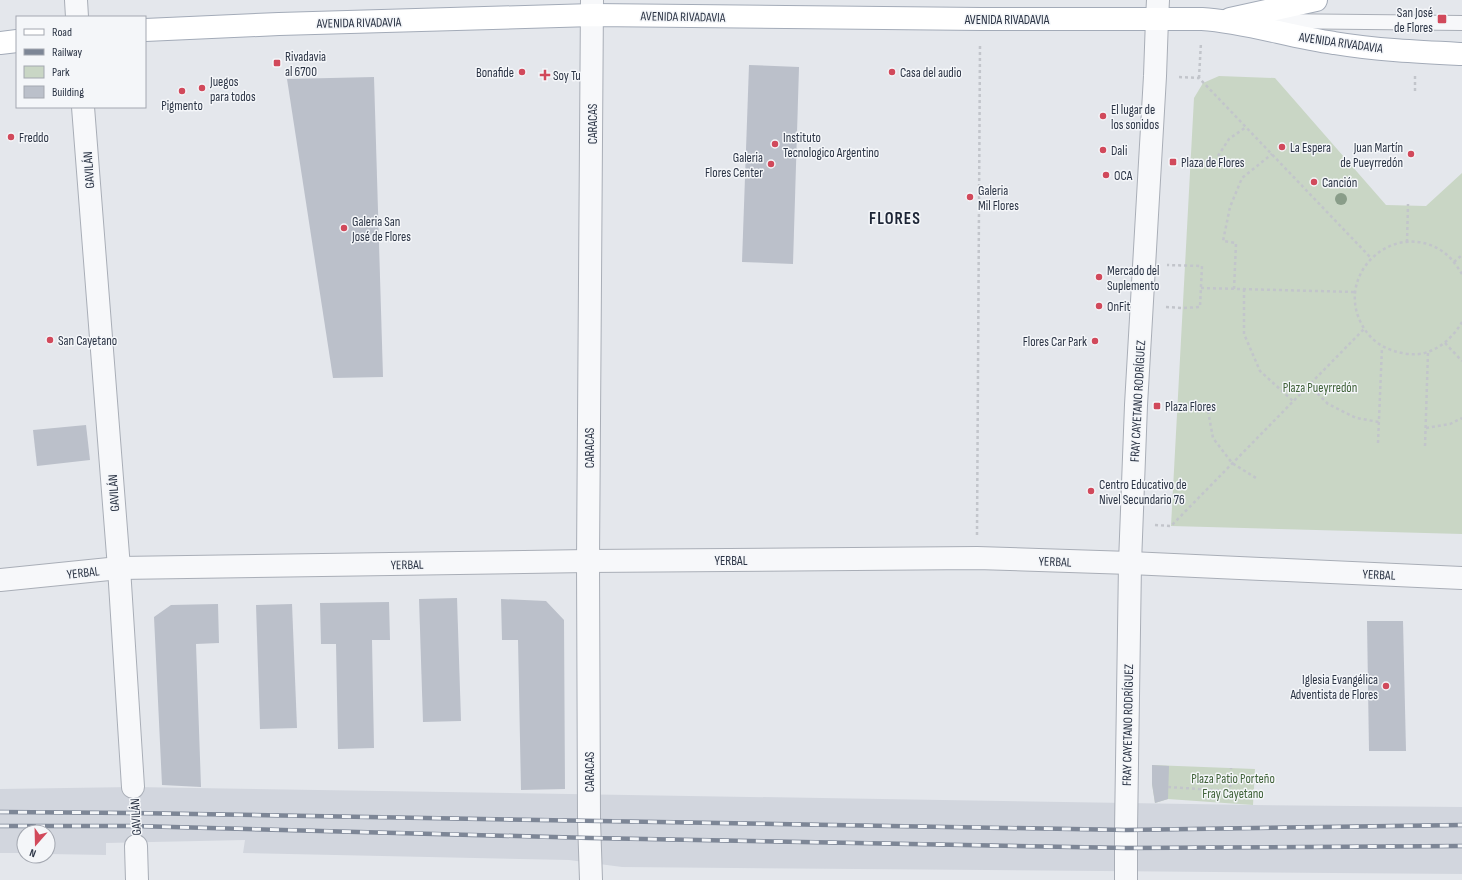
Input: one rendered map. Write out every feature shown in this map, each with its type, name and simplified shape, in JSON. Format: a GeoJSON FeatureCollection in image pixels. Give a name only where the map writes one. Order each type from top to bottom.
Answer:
{"type":"FeatureCollection","features":[{"type":"Feature","properties":{"kind":"main road","name":"AVENIDA RIVADAVIA"},"geometry":{"type":"LineString","coordinates":[[1212,20],[1316,0]]}},
{"type":"Feature","properties":{"kind":"main road","name":"AVENIDA RIVADAVIA"},"geometry":{"type":"LineString","coordinates":[[146,30],[593,8],[981,19],[1157,10],[1334,43],[1414,52],[1462,54]]}},
{"type":"Feature","properties":{"kind":"main road"},"geometry":{"type":"LineString","coordinates":[[0,43],[16,41]]}},
{"type":"Feature","properties":{"kind":"street"},"geometry":{"type":"LineString","coordinates":[[76,0],[77,16]]}},
{"type":"Feature","properties":{"kind":"street","name":"CARACAS"},"geometry":{"type":"LineString","coordinates":[[591,880],[589,820],[588,561],[593,8]]}},
{"type":"Feature","properties":{"kind":"street","name":"FRAY CAYETANO RODRÍGUEZ"},"geometry":{"type":"LineString","coordinates":[[1126,880],[1131,523],[1136,405],[1155,76],[1157,10]]}},
{"type":"Feature","properties":{"kind":"street","name":"GAVILÁN"},"geometry":{"type":"LineString","coordinates":[[83,108],[119,568],[133,787]]}},
{"type":"Feature","properties":{"kind":"street","name":"YERBAL"},"geometry":{"type":"LineString","coordinates":[[0,580],[119,568],[588,561],[977,558],[1130,563],[1462,578]]}},
{"type":"Feature","properties":{"kind":"street","name":"GAVILÁN"},"geometry":{"type":"LineString","coordinates":[[136,846],[137,880]]}},
{"type":"Feature","properties":{"kind":"lane"},"geometry":{"type":"LineString","coordinates":[[1212,20],[1462,23]]}},
{"type":"Feature","properties":{"kind":"path"},"geometry":{"type":"LineString","coordinates":[[977,558],[981,19]]}},
{"type":"Feature","properties":{"kind":"path"},"geometry":{"type":"LineString","coordinates":[[1199,78],[1212,20]]}},
{"type":"Feature","properties":{"kind":"path"},"geometry":{"type":"LineString","coordinates":[[1155,76],[1199,78],[1371,258]]}},
{"type":"Feature","properties":{"kind":"path"},"geometry":{"type":"LineString","coordinates":[[1218,156],[1229,139],[1246,127]]}},
{"type":"Feature","properties":{"kind":"path"},"geometry":{"type":"LineString","coordinates":[[1234,289],[1236,243],[1223,241],[1230,207],[1242,178],[1272,154]]}},
{"type":"Feature","properties":{"kind":"path"},"geometry":{"type":"LineString","coordinates":[[1407,242],[1408,204]]}},
{"type":"Feature","properties":{"kind":"path"},"geometry":{"type":"LineString","coordinates":[[1462,274],[1454,262],[1442,251],[1428,244],[1407,242],[1397,243],[1383,249],[1371,258],[1360,274],[1355,292],[1356,312],[1364,329],[1372,339],[1382,347],[1397,352],[1412,354],[1428,352],[1445,343],[1456,333],[1462,322]]}},
{"type":"Feature","properties":{"kind":"path"},"geometry":{"type":"LineString","coordinates":[[1454,262],[1462,255]]}},
{"type":"Feature","properties":{"kind":"path"},"geometry":{"type":"LineString","coordinates":[[1142,305],[1183,308],[1200,307],[1201,288],[1202,266],[1144,265]]}},
{"type":"Feature","properties":{"kind":"path"},"geometry":{"type":"LineString","coordinates":[[1201,288],[1355,292]]}},
{"type":"Feature","properties":{"kind":"path"},"geometry":{"type":"LineString","coordinates":[[1244,290],[1244,334],[1246,340],[1260,371],[1293,401]]}},
{"type":"Feature","properties":{"kind":"path"},"geometry":{"type":"LineString","coordinates":[[1131,523],[1172,526],[1364,329]]}},
{"type":"Feature","properties":{"kind":"path"},"geometry":{"type":"LineString","coordinates":[[1445,343],[1462,361]]}},
{"type":"Feature","properties":{"kind":"path"},"geometry":{"type":"LineString","coordinates":[[1378,443],[1382,347]]}},
{"type":"Feature","properties":{"kind":"path"},"geometry":{"type":"LineString","coordinates":[[1425,446],[1428,352]]}},
{"type":"Feature","properties":{"kind":"path"},"geometry":{"type":"LineString","coordinates":[[1309,385],[1328,404],[1356,418],[1379,422]]}},
{"type":"Feature","properties":{"kind":"path"},"geometry":{"type":"LineString","coordinates":[[1208,410],[1213,438],[1232,463],[1256,478]]}},
{"type":"Feature","properties":{"kind":"path"},"geometry":{"type":"LineString","coordinates":[[1426,428],[1450,424],[1462,418]]}},
{"type":"Feature","properties":{"kind":"path"},"geometry":{"type":"LineString","coordinates":[[1168,787],[1230,791],[1230,768]]}},
{"type":"Feature","properties":{"kind":"path","name":"GAVILÁN"},"geometry":{"type":"LineString","coordinates":[[133,787],[133,812],[136,846]]}},
{"type":"Feature","properties":{"kind":"shaded area"},"geometry":{"type":"Polygon","coordinates":[[[133,787],[1462,807],[1462,874],[622,867],[569,860],[243,853],[245,840],[106,843],[106,855],[56,854],[56,824],[16,824],[16,853],[0,853],[0,789],[133,787]]]}},
{"type":"Feature","properties":{"kind":"green space","name":"Plaza Pueyrredón"},"geometry":{"type":"Polygon","coordinates":[[[1219,76],[1275,78],[1386,205],[1426,206],[1462,173],[1462,534],[1171,526],[1194,98],[1203,83],[1219,76]]]}},
{"type":"Feature","properties":{"kind":"green space","name":"Plaza Patio Porteño Fray Cayetano"},"geometry":{"type":"Polygon","coordinates":[[[1152,765],[1255,769],[1253,805],[1168,799],[1155,803],[1152,784],[1152,765]]]}},
{"type":"Feature","properties":{"kind":"building","name":"Galeria Flores Center"},"geometry":{"type":"Polygon","coordinates":[[[749,65],[799,67],[793,264],[742,262],[749,65]]]}},
{"type":"Feature","properties":{"kind":"building","name":"Galeria San José de Flores"},"geometry":{"type":"Polygon","coordinates":[[[374,77],[383,377],[333,378],[287,79],[374,77]]]}},
{"type":"Feature","properties":{"kind":"building"},"geometry":{"type":"Polygon","coordinates":[[[86,425],[90,460],[37,466],[33,430],[86,425]]]}},
{"type":"Feature","properties":{"kind":"building"},"geometry":{"type":"Polygon","coordinates":[[[457,598],[461,721],[423,722],[419,599],[457,598]]]}},
{"type":"Feature","properties":{"kind":"building"},"geometry":{"type":"Polygon","coordinates":[[[501,599],[546,601],[564,620],[565,789],[521,790],[518,640],[502,640],[501,599]]]}},
{"type":"Feature","properties":{"kind":"building"},"geometry":{"type":"Polygon","coordinates":[[[389,602],[390,640],[372,640],[374,748],[338,749],[336,644],[321,644],[320,603],[389,602]]]}},
{"type":"Feature","properties":{"kind":"building"},"geometry":{"type":"Polygon","coordinates":[[[218,604],[219,643],[196,644],[201,787],[162,785],[154,617],[171,605],[218,604]]]}},
{"type":"Feature","properties":{"kind":"building"},"geometry":{"type":"Polygon","coordinates":[[[292,604],[297,728],[260,729],[256,605],[292,604]]]}},
{"type":"Feature","properties":{"kind":"building","name":"Iglesia Evangélica Adventista de Flores"},"geometry":{"type":"Polygon","coordinates":[[[1367,621],[1403,621],[1406,751],[1369,751],[1367,621]]]}},
{"type":"Feature","properties":{"kind":"building"},"geometry":{"type":"Polygon","coordinates":[[[1152,765],[1169,766],[1168,799],[1155,803],[1152,784],[1152,765]]]}},
{"type":"Feature","properties":{"kind":"railway"},"geometry":{"type":"LineString","coordinates":[[0,812],[1126,830],[1462,825]]}},
{"type":"Feature","properties":{"kind":"railway"},"geometry":{"type":"LineString","coordinates":[[0,826],[135,826],[590,838],[1126,848],[1462,846]]}},
{"type":"Feature","properties":{"kind":"place","name":"San José de Flores"},"geometry":{"type":"Point","coordinates":[1442,19]}},
{"type":"Feature","properties":{"kind":"place","name":"Rivadavia al 6700"},"geometry":{"type":"Point","coordinates":[277,63]}},
{"type":"Feature","properties":{"kind":"place","name":"Bonafide"},"geometry":{"type":"Point","coordinates":[522,72]}},
{"type":"Feature","properties":{"kind":"place","name":"Casa del audio"},"geometry":{"type":"Point","coordinates":[892,72]}},
{"type":"Feature","properties":{"kind":"place","name":"Soy Tu"},"geometry":{"type":"Point","coordinates":[545,75]}},
{"type":"Feature","properties":{"kind":"place","name":"Juegos para todos"},"geometry":{"type":"Point","coordinates":[202,88]}},
{"type":"Feature","properties":{"kind":"place","name":"Pigmento"},"geometry":{"type":"Point","coordinates":[182,91]}},
{"type":"Feature","properties":{"kind":"place","name":"El lugar de los sonidos"},"geometry":{"type":"Point","coordinates":[1103,116]}},
{"type":"Feature","properties":{"kind":"place","name":"Freddo"},"geometry":{"type":"Point","coordinates":[11,137]}},
{"type":"Feature","properties":{"kind":"place","name":"Instituto Tecnologico Argentino"},"geometry":{"type":"Point","coordinates":[775,144]}},
{"type":"Feature","properties":{"kind":"place","name":"La Espera"},"geometry":{"type":"Point","coordinates":[1282,147]}},
{"type":"Feature","properties":{"kind":"place","name":"Dali"},"geometry":{"type":"Point","coordinates":[1103,150]}},
{"type":"Feature","properties":{"kind":"place","name":"Juan Martín de Pueyrredón"},"geometry":{"type":"Point","coordinates":[1411,154]}},
{"type":"Feature","properties":{"kind":"place","name":"Plaza de Flores"},"geometry":{"type":"Point","coordinates":[1173,162]}},
{"type":"Feature","properties":{"kind":"place","name":"Galeria Flores Center"},"geometry":{"type":"Point","coordinates":[771,164]}},
{"type":"Feature","properties":{"kind":"place","name":"OCA"},"geometry":{"type":"Point","coordinates":[1106,175]}},
{"type":"Feature","properties":{"kind":"place","name":"Canción"},"geometry":{"type":"Point","coordinates":[1314,182]}},
{"type":"Feature","properties":{"kind":"place","name":"Galeria Mil Flores"},"geometry":{"type":"Point","coordinates":[970,197]}},
{"type":"Feature","properties":{"kind":"place","name":"Galeria San José de Flores"},"geometry":{"type":"Point","coordinates":[344,228]}},
{"type":"Feature","properties":{"kind":"place","name":"Mercado del Suplemento"},"geometry":{"type":"Point","coordinates":[1099,277]}},
{"type":"Feature","properties":{"kind":"place","name":"OnFit"},"geometry":{"type":"Point","coordinates":[1099,306]}},
{"type":"Feature","properties":{"kind":"place","name":"San Cayetano"},"geometry":{"type":"Point","coordinates":[50,340]}},
{"type":"Feature","properties":{"kind":"place","name":"Flores Car Park"},"geometry":{"type":"Point","coordinates":[1095,341]}},
{"type":"Feature","properties":{"kind":"place","name":"Plaza Flores"},"geometry":{"type":"Point","coordinates":[1157,406]}},
{"type":"Feature","properties":{"kind":"place","name":"Centro Educativo de Nivel Secundario 76"},"geometry":{"type":"Point","coordinates":[1091,491]}},
{"type":"Feature","properties":{"kind":"place","name":"Iglesia Evangélica Adventista de Flores"},"geometry":{"type":"Point","coordinates":[1386,686]}},
{"type":"Feature","properties":{"kind":"district","name":"FLORES"},"geometry":{"type":"Point","coordinates":[895,218]}}]}
